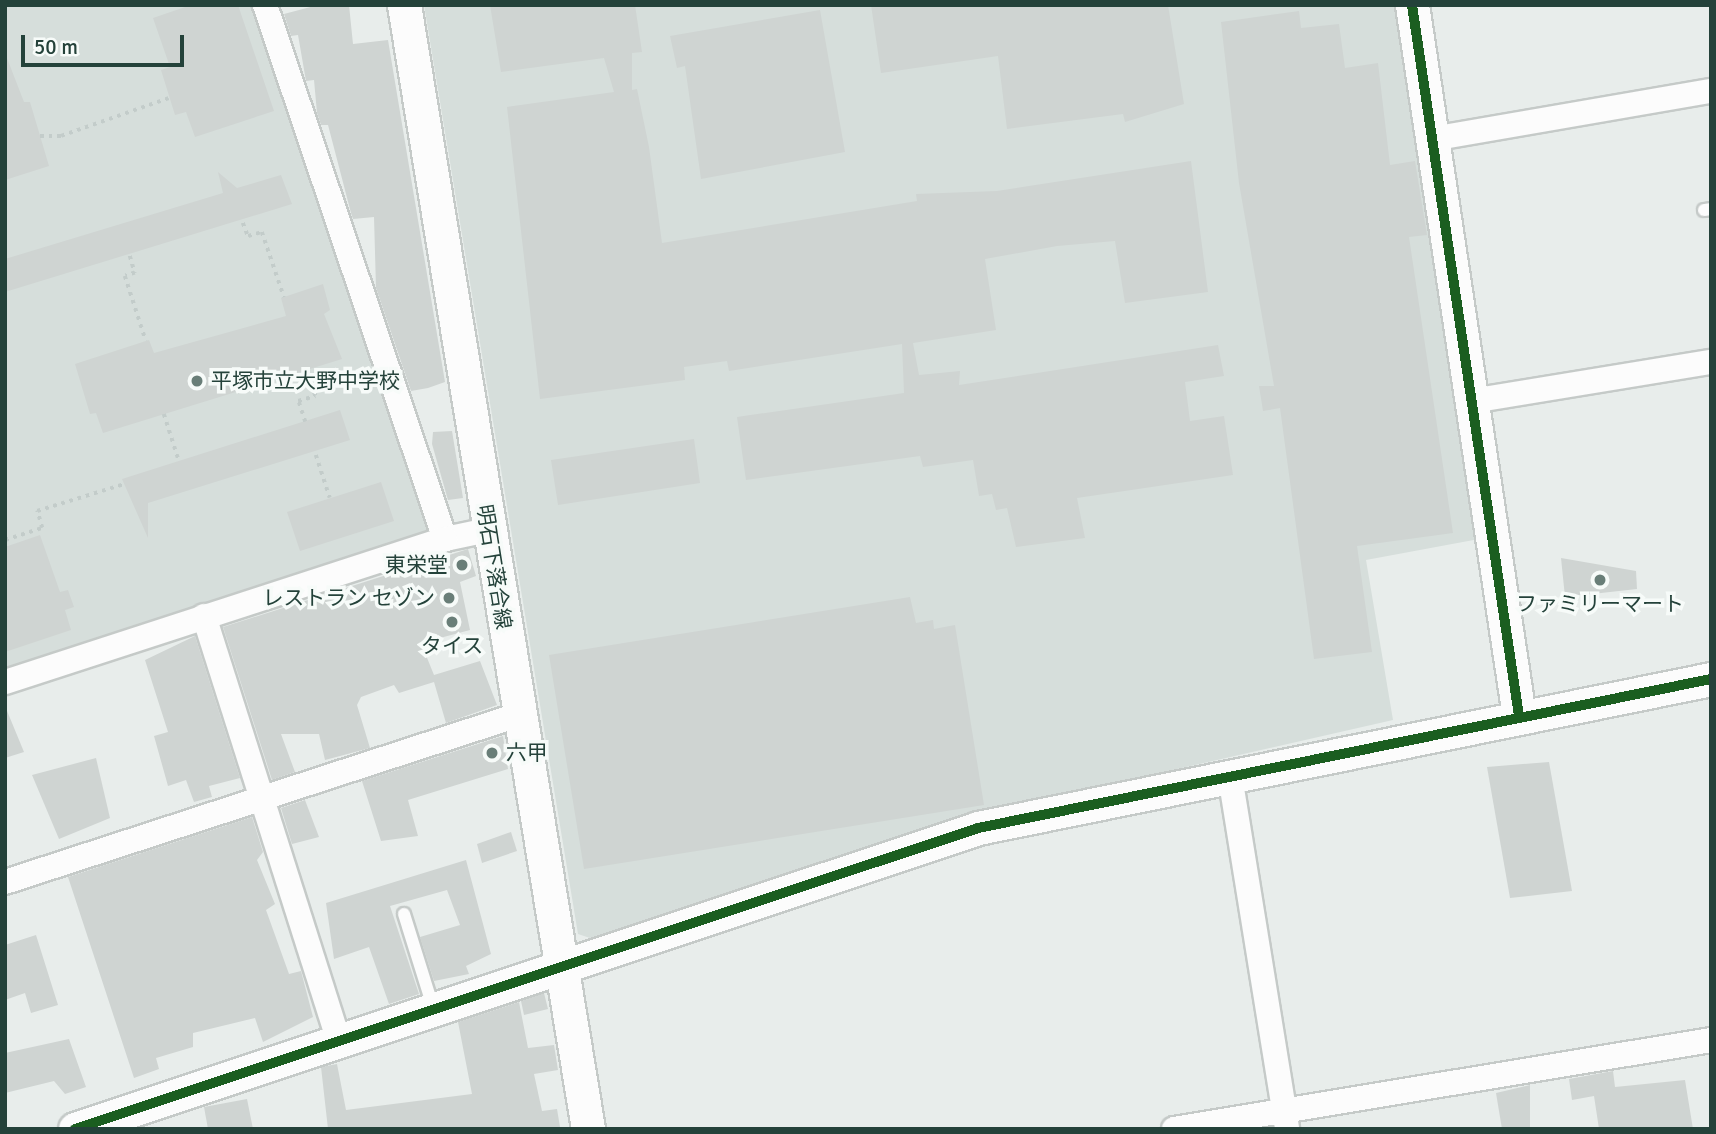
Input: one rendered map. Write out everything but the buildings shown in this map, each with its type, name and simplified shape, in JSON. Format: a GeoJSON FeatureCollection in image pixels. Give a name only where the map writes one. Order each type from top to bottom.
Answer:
{"type":"FeatureCollection","features":[{"type":"Feature","properties":{"kind":"street"},"geometry":{"type":"LineString","coordinates":[[265,5],[445,539]]}},
{"type":"Feature","properties":{"kind":"street","name":"明石下落合線"},"geometry":{"type":"LineString","coordinates":[[404,5],[518,715],[588,1129]]}},
{"type":"Feature","properties":{"kind":"street"},"geometry":{"type":"LineString","coordinates":[[1412,5],[1519,716]]}},
{"type":"Feature","properties":{"kind":"street"},"geometry":{"type":"LineString","coordinates":[[1432,139],[1711,91]]}},
{"type":"Feature","properties":{"kind":"street"},"geometry":{"type":"LineString","coordinates":[[1472,401],[1711,362]]}},
{"type":"Feature","properties":{"kind":"street"},"geometry":{"type":"LineString","coordinates":[[5,682],[445,539],[488,530]]}},
{"type":"Feature","properties":{"kind":"street"},"geometry":{"type":"LineString","coordinates":[[204,616],[339,1041]]}},
{"type":"Feature","properties":{"kind":"street"},"geometry":{"type":"LineString","coordinates":[[75,1129],[978,828],[1711,678]]}},
{"type":"Feature","properties":{"kind":"street"},"geometry":{"type":"LineString","coordinates":[[5,882],[518,715]]}},
{"type":"Feature","properties":{"kind":"street"},"geometry":{"type":"LineString","coordinates":[[1230,776],[1286,1120]]}},
{"type":"Feature","properties":{"kind":"street"},"geometry":{"type":"LineString","coordinates":[[1174,1129],[1286,1120],[1711,1040]]}},
{"type":"Feature","properties":{"kind":"lane"},"geometry":{"type":"LineString","coordinates":[[404,914],[434,1009]]}},
{"type":"Feature","properties":{"kind":"path"},"geometry":{"type":"LineString","coordinates":[[40,136],[61,136],[169,98]]}},
{"type":"Feature","properties":{"kind":"path"},"geometry":{"type":"LineString","coordinates":[[243,223],[248,236],[262,232],[284,297]]}},
{"type":"Feature","properties":{"kind":"path"},"geometry":{"type":"LineString","coordinates":[[130,256],[135,273],[125,276],[146,341]]}},
{"type":"Feature","properties":{"kind":"path"},"geometry":{"type":"LineString","coordinates":[[305,422],[298,401],[315,396],[306,370]]}},
{"type":"Feature","properties":{"kind":"path"},"geometry":{"type":"LineString","coordinates":[[163,415],[179,461]]}},
{"type":"Feature","properties":{"kind":"path"},"geometry":{"type":"LineString","coordinates":[[316,455],[330,498]]}},
{"type":"Feature","properties":{"kind":"path"},"geometry":{"type":"LineString","coordinates":[[5,540],[42,528],[37,512],[124,484]]}},
{"type":"Feature","properties":{"kind":"shaded area","name":"平塚市立大野中学校"},"geometry":{"type":"Polygon","coordinates":[[[5,5],[259,5],[440,532],[5,675],[5,5]]]}},
{"type":"Feature","properties":{"kind":"shaded area"},"geometry":{"type":"Polygon","coordinates":[[[424,5],[1399,5],[1479,539],[1366,560],[1393,720],[975,815],[590,938],[578,934],[424,5]]]}},
{"type":"Feature","properties":{"kind":"cycle path"},"geometry":{"type":"LineString","coordinates":[[1412,5],[1519,716]]}},
{"type":"Feature","properties":{"kind":"cycle path"},"geometry":{"type":"LineString","coordinates":[[75,1129],[978,828],[1711,679]]}},
{"type":"Feature","properties":{"kind":"place","name":"平塚市立大野中学校"},"geometry":{"type":"Point","coordinates":[197,381]}},
{"type":"Feature","properties":{"kind":"place","name":"東栄堂"},"geometry":{"type":"Point","coordinates":[462,565]}},
{"type":"Feature","properties":{"kind":"place","name":"ファミリーマート"},"geometry":{"type":"Point","coordinates":[1600,580]}},
{"type":"Feature","properties":{"kind":"place","name":"レストラン セゾン"},"geometry":{"type":"Point","coordinates":[449,598]}},
{"type":"Feature","properties":{"kind":"place","name":"タイス"},"geometry":{"type":"Point","coordinates":[452,622]}},
{"type":"Feature","properties":{"kind":"place","name":"六甲"},"geometry":{"type":"Point","coordinates":[492,753]}}]}
